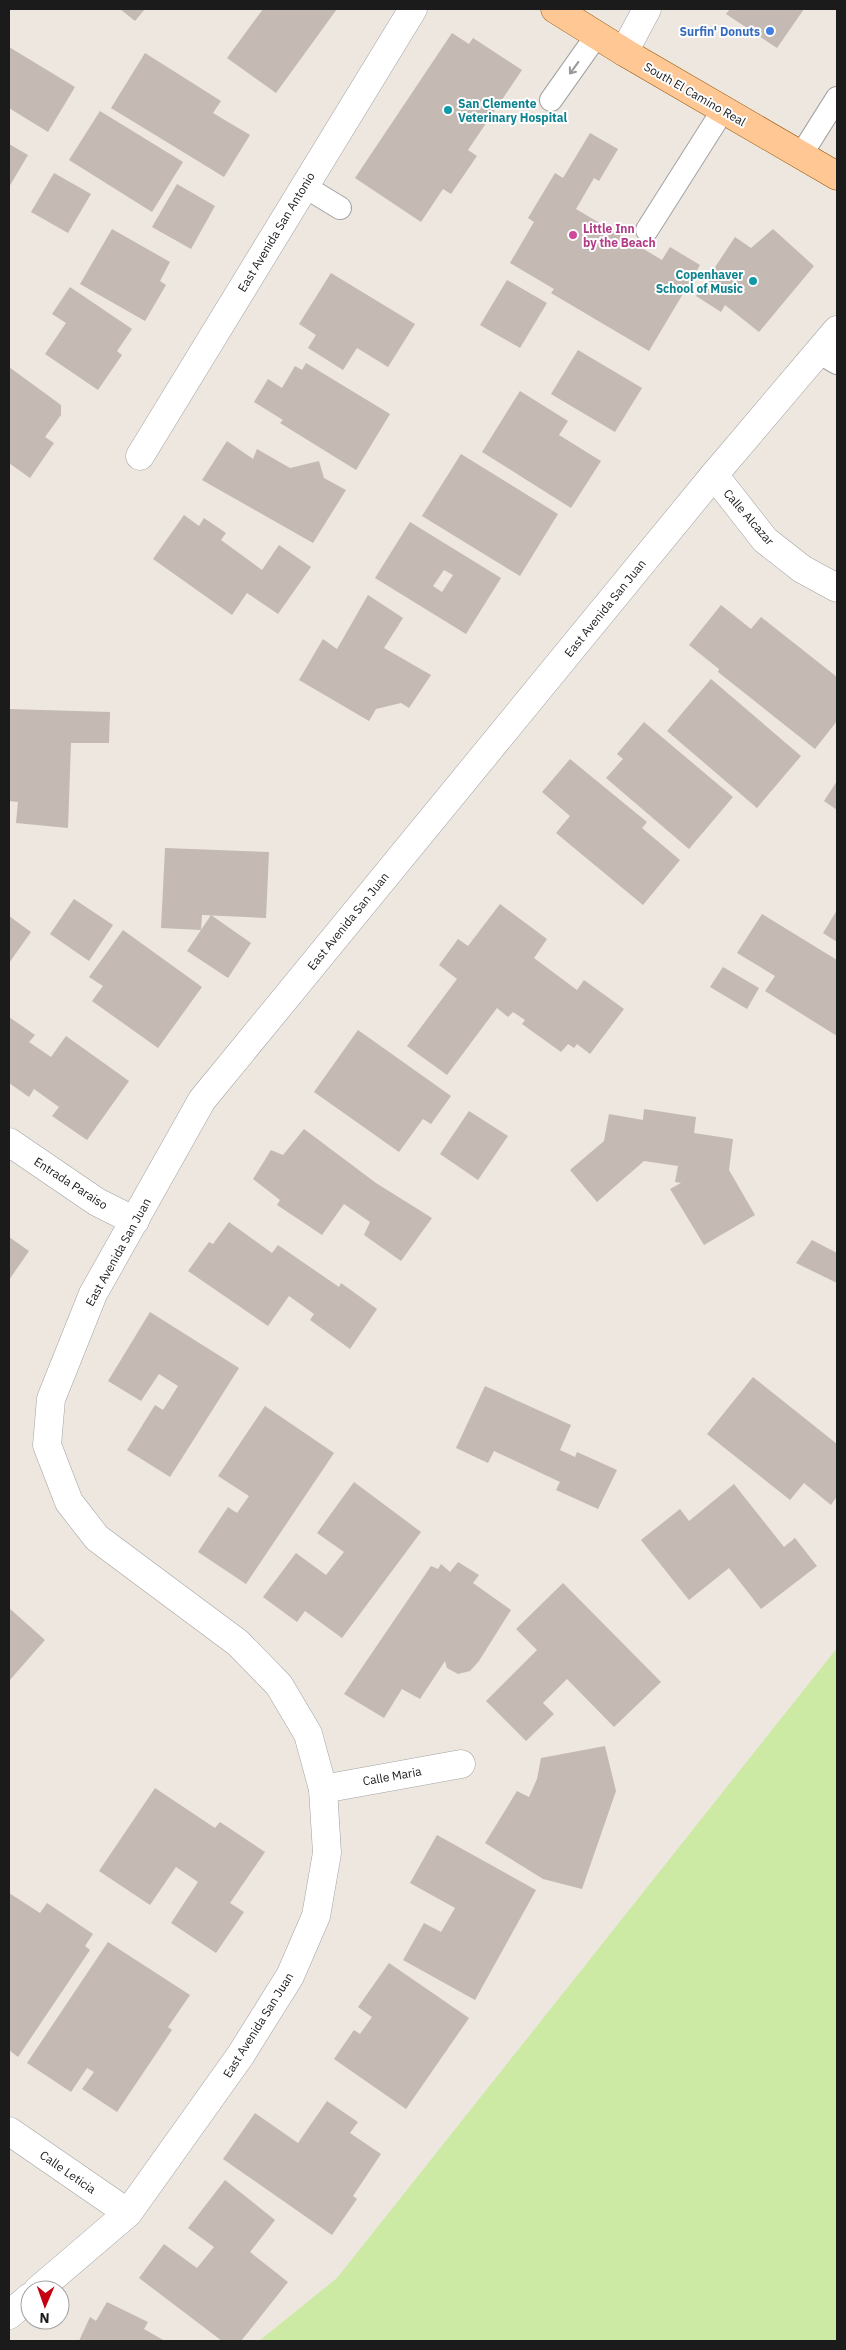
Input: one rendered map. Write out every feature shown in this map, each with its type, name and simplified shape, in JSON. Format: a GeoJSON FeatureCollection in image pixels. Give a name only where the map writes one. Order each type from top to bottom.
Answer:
{"type":"FeatureCollection","features":[{"type":"Feature","properties":{"kind":"main road","name":"South El Camino Real"},"geometry":{"type":"LineString","coordinates":[[555,9],[624,52],[837,176]]}},
{"type":"Feature","properties":{"kind":"street","name":"East Avenida San Antonio"},"geometry":{"type":"LineString","coordinates":[[140,456],[413,9]]}},
{"type":"Feature","properties":{"kind":"street"},"geometry":{"type":"LineString","coordinates":[[624,52],[647,9]]}},
{"type":"Feature","properties":{"kind":"street","name":"East Avenida San Juan"},"geometry":{"type":"LineString","coordinates":[[50,2280],[128,2213],[240,2056],[290,1976],[316,1916],[327,1853],[323,1789],[308,1734],[279,1685],[238,1643],[97,1538],[69,1502],[47,1445],[51,1399],[93,1294],[202,1100],[714,475],[828,357],[837,330]]}},
{"type":"Feature","properties":{"kind":"street","name":"Calle Alcazar"},"geometry":{"type":"LineString","coordinates":[[714,475],[765,540],[802,569],[837,588]]}},
{"type":"Feature","properties":{"kind":"street","name":"Entrada Paraiso"},"geometry":{"type":"LineString","coordinates":[[9,1142],[97,1202],[135,1221]]}},
{"type":"Feature","properties":{"kind":"street","name":"Calle Maria"},"geometry":{"type":"LineString","coordinates":[[323,1789],[461,1764]]}},
{"type":"Feature","properties":{"kind":"street","name":"Calle Leticia"},"geometry":{"type":"LineString","coordinates":[[9,2131],[128,2213]]}},
{"type":"Feature","properties":{"kind":"street"},"geometry":{"type":"LineString","coordinates":[[9,2315],[20,2306]]}},
{"type":"Feature","properties":{"kind":"lane"},"geometry":{"type":"LineString","coordinates":[[551,100],[597,35]]}},
{"type":"Feature","properties":{"kind":"lane"},"geometry":{"type":"LineString","coordinates":[[801,155],[837,98]]}},
{"type":"Feature","properties":{"kind":"lane"},"geometry":{"type":"LineString","coordinates":[[647,230],[722,110]]}},
{"type":"Feature","properties":{"kind":"lane"},"geometry":{"type":"LineString","coordinates":[[304,186],[340,208]]}},
{"type":"Feature","properties":{"kind":"green space"},"geometry":{"type":"Polygon","coordinates":[[[837,1648],[837,2341],[259,2341],[337,2278],[837,1648]]]}},
{"type":"Feature","properties":{"kind":"building"},"geometry":{"type":"Polygon","coordinates":[[[120,9],[145,9],[135,21],[120,9]]]}},
{"type":"Feature","properties":{"kind":"building"},"geometry":{"type":"Polygon","coordinates":[[[263,9],[337,9],[276,93],[227,58],[263,9]]]}},
{"type":"Feature","properties":{"kind":"building","name":"Surfin' Donuts"},"geometry":{"type":"Polygon","coordinates":[[[730,9],[804,9],[777,48],[726,14],[730,9]]]}},
{"type":"Feature","properties":{"kind":"building","name":"San Clemente Veterinary Hospital"},"geometry":{"type":"Polygon","coordinates":[[[452,33],[469,44],[473,38],[522,70],[468,150],[477,156],[451,194],[443,189],[421,222],[355,178],[452,33]]]}},
{"type":"Feature","properties":{"kind":"building"},"geometry":{"type":"Polygon","coordinates":[[[9,47],[75,87],[48,132],[9,108],[9,47]]]}},
{"type":"Feature","properties":{"kind":"building"},"geometry":{"type":"Polygon","coordinates":[[[145,53],[221,101],[213,113],[250,135],[224,177],[111,108],[145,53]]]}},
{"type":"Feature","properties":{"kind":"building"},"geometry":{"type":"Polygon","coordinates":[[[100,111],[183,162],[152,212],[69,160],[100,111]]]}},
{"type":"Feature","properties":{"kind":"building","name":"Little Inn by the Beach"},"geometry":{"type":"Polygon","coordinates":[[[590,133],[618,149],[599,181],[594,178],[576,209],[662,260],[670,247],[700,265],[649,351],[551,293],[554,289],[510,263],[534,222],[528,218],[555,173],[563,178],[590,133]]]}},
{"type":"Feature","properties":{"kind":"building"},"geometry":{"type":"Polygon","coordinates":[[[9,144],[28,155],[9,187],[9,144]]]}},
{"type":"Feature","properties":{"kind":"building"},"geometry":{"type":"Polygon","coordinates":[[[54,173],[91,194],[68,233],[31,212],[54,173]]]}},
{"type":"Feature","properties":{"kind":"building"},"geometry":{"type":"Polygon","coordinates":[[[177,184],[215,206],[191,249],[152,227],[177,184]]]}},
{"type":"Feature","properties":{"kind":"building"},"geometry":{"type":"Polygon","coordinates":[[[112,229],[170,262],[160,281],[166,285],[145,321],[80,284],[112,229]]]}},
{"type":"Feature","properties":{"kind":"building","name":"Copenhaver School of Music"},"geometry":{"type":"Polygon","coordinates":[[[773,229],[814,266],[759,332],[725,305],[721,312],[696,296],[735,237],[751,248],[773,229]]]}},
{"type":"Feature","properties":{"kind":"building"},"geometry":{"type":"Polygon","coordinates":[[[331,273],[415,324],[388,367],[357,348],[343,370],[308,348],[316,335],[299,324],[331,273]]]}},
{"type":"Feature","properties":{"kind":"building"},"geometry":{"type":"Polygon","coordinates":[[[507,280],[547,303],[520,348],[480,325],[507,280]]]}},
{"type":"Feature","properties":{"kind":"building"},"geometry":{"type":"Polygon","coordinates":[[[70,287],[132,329],[117,351],[122,355],[98,390],[45,354],[66,323],[52,314],[70,287]]]}},
{"type":"Feature","properties":{"kind":"building"},"geometry":{"type":"Polygon","coordinates":[[[578,350],[642,388],[615,432],[551,394],[578,350]]]}},
{"type":"Feature","properties":{"kind":"building"},"geometry":{"type":"Polygon","coordinates":[[[306,363],[390,414],[356,470],[280,423],[283,420],[254,402],[268,379],[282,388],[295,366],[302,370],[306,363]]]}},
{"type":"Feature","properties":{"kind":"building"},"geometry":{"type":"Polygon","coordinates":[[[9,367],[61,405],[61,415],[45,437],[54,443],[30,478],[9,463],[9,367]]]}},
{"type":"Feature","properties":{"kind":"building"},"geometry":{"type":"Polygon","coordinates":[[[520,391],[568,421],[559,435],[601,461],[571,508],[482,452],[520,391]]]}},
{"type":"Feature","properties":{"kind":"building"},"geometry":{"type":"Polygon","coordinates":[[[227,441],[253,459],[257,449],[290,468],[319,461],[324,478],[346,490],[313,543],[202,480],[227,441]]]}},
{"type":"Feature","properties":{"kind":"building"},"geometry":{"type":"Polygon","coordinates":[[[461,454],[558,514],[520,576],[422,516],[461,454]]]}},
{"type":"Feature","properties":{"kind":"building"},"geometry":{"type":"Polygon","coordinates":[[[184,515],[199,526],[204,518],[226,533],[221,540],[262,570],[279,545],[311,567],[278,614],[247,593],[232,615],[153,559],[184,515]]]}},
{"type":"Feature","properties":{"kind":"building"},"geometry":{"type":"Polygon","coordinates":[[[410,522],[501,578],[466,634],[375,578],[410,522]],[[444,570],[433,586],[442,592],[453,575],[444,570]]]}},
{"type":"Feature","properties":{"kind":"building"},"geometry":{"type":"Polygon","coordinates":[[[368,595],[403,618],[384,648],[431,675],[409,708],[401,703],[376,709],[369,721],[299,680],[323,639],[337,649],[368,595]]]}},
{"type":"Feature","properties":{"kind":"building"},"geometry":{"type":"Polygon","coordinates":[[[721,605],[751,629],[761,617],[837,677],[837,721],[815,749],[718,672],[719,669],[689,645],[721,605]]]}},
{"type":"Feature","properties":{"kind":"building"},"geometry":{"type":"Polygon","coordinates":[[[711,679],[801,756],[757,808],[667,731],[711,679]]]}},
{"type":"Feature","properties":{"kind":"building"},"geometry":{"type":"Polygon","coordinates":[[[9,709],[110,712],[109,743],[71,743],[68,828],[16,823],[18,802],[9,801],[9,709]]]}},
{"type":"Feature","properties":{"kind":"building"},"geometry":{"type":"Polygon","coordinates":[[[644,722],[733,797],[689,849],[606,778],[623,759],[617,754],[644,722]]]}},
{"type":"Feature","properties":{"kind":"building"},"geometry":{"type":"Polygon","coordinates":[[[570,759],[647,822],[642,828],[680,860],[643,905],[556,833],[570,816],[542,792],[570,759]]]}},
{"type":"Feature","properties":{"kind":"building"},"geometry":{"type":"Polygon","coordinates":[[[837,781],[837,810],[824,801],[837,781]]]}},
{"type":"Feature","properties":{"kind":"building"},"geometry":{"type":"Polygon","coordinates":[[[165,848],[269,852],[266,918],[202,915],[201,930],[161,928],[165,848]]]}},
{"type":"Feature","properties":{"kind":"building"},"geometry":{"type":"Polygon","coordinates":[[[74,899],[113,925],[89,961],[50,934],[74,899]]]}},
{"type":"Feature","properties":{"kind":"building"},"geometry":{"type":"Polygon","coordinates":[[[500,904],[547,939],[534,958],[577,990],[584,980],[624,1009],[590,1054],[577,1044],[574,1048],[568,1044],[561,1052],[522,1024],[525,1020],[513,1012],[508,1017],[497,1008],[447,1075],[407,1046],[457,979],[439,965],[458,939],[468,946],[500,904]]]}},
{"type":"Feature","properties":{"kind":"building"},"geometry":{"type":"Polygon","coordinates":[[[837,910],[837,942],[823,933],[837,910]]]}},
{"type":"Feature","properties":{"kind":"building"},"geometry":{"type":"Polygon","coordinates":[[[762,914],[837,960],[837,1036],[765,991],[775,976],[737,953],[762,914]]]}},
{"type":"Feature","properties":{"kind":"building"},"geometry":{"type":"Polygon","coordinates":[[[211,915],[251,943],[228,978],[187,951],[211,915]]]}},
{"type":"Feature","properties":{"kind":"building"},"geometry":{"type":"Polygon","coordinates":[[[9,916],[31,932],[9,963],[9,916]]]}},
{"type":"Feature","properties":{"kind":"building"},"geometry":{"type":"Polygon","coordinates":[[[123,930],[202,987],[158,1048],[92,1001],[103,986],[89,977],[123,930]]]}},
{"type":"Feature","properties":{"kind":"building"},"geometry":{"type":"Polygon","coordinates":[[[723,967],[759,988],[747,1009],[710,987],[723,967]]]}},
{"type":"Feature","properties":{"kind":"building"},"geometry":{"type":"Polygon","coordinates":[[[9,1017],[35,1035],[29,1042],[51,1057],[66,1036],[129,1081],[87,1140],[52,1116],[59,1107],[34,1089],[29,1097],[9,1083],[9,1017]]]}},
{"type":"Feature","properties":{"kind":"building"},"geometry":{"type":"Polygon","coordinates":[[[358,1030],[451,1096],[431,1124],[423,1119],[399,1152],[314,1092],[358,1030]]]}},
{"type":"Feature","properties":{"kind":"building"},"geometry":{"type":"Polygon","coordinates":[[[644,1109],[696,1117],[694,1133],[733,1139],[729,1170],[755,1215],[704,1245],[670,1189],[681,1183],[675,1182],[678,1166],[644,1161],[597,1202],[570,1170],[604,1141],[609,1114],[643,1120],[644,1109]]]}},
{"type":"Feature","properties":{"kind":"building"},"geometry":{"type":"Polygon","coordinates":[[[469,1111],[508,1136],[478,1180],[440,1154],[469,1111]]]}},
{"type":"Feature","properties":{"kind":"building"},"geometry":{"type":"Polygon","coordinates":[[[304,1129],[376,1183],[432,1218],[401,1261],[364,1235],[370,1222],[344,1204],[322,1235],[277,1205],[280,1200],[253,1179],[271,1150],[283,1155],[304,1129]]]}},
{"type":"Feature","properties":{"kind":"building"},"geometry":{"type":"Polygon","coordinates":[[[229,1222],[272,1253],[278,1245],[339,1287],[341,1283],[377,1309],[350,1349],[310,1320],[314,1314],[289,1296],[268,1326],[188,1271],[209,1242],[213,1244],[229,1222]]]}},
{"type":"Feature","properties":{"kind":"building"},"geometry":{"type":"Polygon","coordinates":[[[9,1237],[29,1251],[9,1280],[9,1237]]]}},
{"type":"Feature","properties":{"kind":"building"},"geometry":{"type":"Polygon","coordinates":[[[812,1240],[837,1253],[837,1283],[796,1263],[812,1240]]]}},
{"type":"Feature","properties":{"kind":"building"},"geometry":{"type":"Polygon","coordinates":[[[150,1312],[239,1368],[170,1477],[127,1450],[155,1405],[163,1410],[178,1386],[159,1374],[141,1401],[108,1381],[150,1312]]]}},
{"type":"Feature","properties":{"kind":"building"},"geometry":{"type":"Polygon","coordinates":[[[753,1377],[837,1444],[837,1496],[831,1505],[804,1483],[790,1500],[707,1434],[753,1377]]]}},
{"type":"Feature","properties":{"kind":"building"},"geometry":{"type":"Polygon","coordinates":[[[485,1386],[571,1425],[560,1450],[575,1457],[577,1452],[617,1470],[598,1509],[556,1490],[560,1482],[494,1451],[488,1463],[456,1448],[485,1386]]]}},
{"type":"Feature","properties":{"kind":"building"},"geometry":{"type":"Polygon","coordinates":[[[265,1406],[334,1453],[246,1584],[198,1552],[228,1507],[237,1513],[249,1496],[218,1476],[265,1406]]]}},
{"type":"Feature","properties":{"kind":"building"},"geometry":{"type":"Polygon","coordinates":[[[354,1482],[421,1532],[342,1638],[305,1611],[297,1622],[263,1597],[296,1553],[326,1575],[344,1552],[317,1533],[354,1482]]]}},
{"type":"Feature","properties":{"kind":"building"},"geometry":{"type":"Polygon","coordinates":[[[734,1484],[784,1547],[795,1538],[817,1566],[761,1609],[729,1568],[689,1600],[641,1540],[680,1509],[689,1521],[734,1484]]]}},
{"type":"Feature","properties":{"kind":"building"},"geometry":{"type":"Polygon","coordinates":[[[458,1562],[479,1575],[473,1583],[511,1610],[479,1661],[470,1671],[458,1674],[447,1668],[445,1661],[420,1699],[402,1689],[384,1718],[344,1694],[431,1566],[438,1569],[441,1564],[450,1572],[458,1562]]]}},
{"type":"Feature","properties":{"kind":"building"},"geometry":{"type":"Polygon","coordinates":[[[563,1583],[661,1682],[614,1727],[567,1679],[543,1703],[554,1714],[526,1741],[486,1701],[537,1650],[516,1629],[563,1583]]]}},
{"type":"Feature","properties":{"kind":"building"},"geometry":{"type":"Polygon","coordinates":[[[9,1608],[45,1640],[9,1681],[9,1608]]]}},
{"type":"Feature","properties":{"kind":"building"},"geometry":{"type":"Polygon","coordinates":[[[605,1746],[616,1791],[582,1889],[543,1879],[485,1843],[517,1791],[529,1797],[537,1779],[541,1758],[605,1746]]]}},
{"type":"Feature","properties":{"kind":"building"},"geometry":{"type":"Polygon","coordinates":[[[155,1788],[215,1828],[220,1822],[265,1852],[230,1903],[244,1912],[216,1953],[171,1923],[198,1882],[176,1867],[150,1905],[99,1871],[155,1788]]]}},
{"type":"Feature","properties":{"kind":"building"},"geometry":{"type":"Polygon","coordinates":[[[437,1835],[536,1890],[475,2000],[403,1960],[424,1923],[441,1932],[455,1908],[410,1883],[437,1835]]]}},
{"type":"Feature","properties":{"kind":"building"},"geometry":{"type":"Polygon","coordinates":[[[9,1893],[40,1913],[47,1903],[93,1934],[85,1946],[90,1950],[18,2057],[9,2050],[9,1893]]]}},
{"type":"Feature","properties":{"kind":"building"},"geometry":{"type":"Polygon","coordinates":[[[108,1942],[190,1995],[168,2027],[172,2030],[117,2112],[82,2089],[94,2072],[87,2068],[71,2092],[27,2063],[108,1942]]]}},
{"type":"Feature","properties":{"kind":"building"},"geometry":{"type":"Polygon","coordinates":[[[389,1963],[469,2018],[406,2109],[334,2059],[354,2030],[360,2034],[372,2017],[358,2007],[389,1963]]]}},
{"type":"Feature","properties":{"kind":"building"},"geometry":{"type":"Polygon","coordinates":[[[327,2101],[358,2122],[350,2133],[381,2154],[353,2196],[357,2199],[332,2235],[223,2159],[255,2113],[298,2143],[327,2101]]]}},
{"type":"Feature","properties":{"kind":"building"},"geometry":{"type":"Polygon","coordinates":[[[225,2180],[275,2220],[250,2252],[288,2282],[241,2341],[222,2341],[139,2278],[164,2244],[197,2268],[214,2247],[188,2228],[225,2180]]]}},
{"type":"Feature","properties":{"kind":"building"},"geometry":{"type":"Polygon","coordinates":[[[107,2302],[148,2322],[144,2329],[165,2341],[79,2341],[90,2317],[96,2321],[107,2302]]]}},
{"type":"Feature","properties":{"kind":"place","name":"Surfin' Donuts"},"geometry":{"type":"Point","coordinates":[770,31]}},
{"type":"Feature","properties":{"kind":"place","name":"San Clemente Veterinary Hospital"},"geometry":{"type":"Point","coordinates":[448,110]}},
{"type":"Feature","properties":{"kind":"place","name":"Little Inn by the Beach"},"geometry":{"type":"Point","coordinates":[573,235]}},
{"type":"Feature","properties":{"kind":"place","name":"Copenhaver School of Music"},"geometry":{"type":"Point","coordinates":[753,281]}}]}
